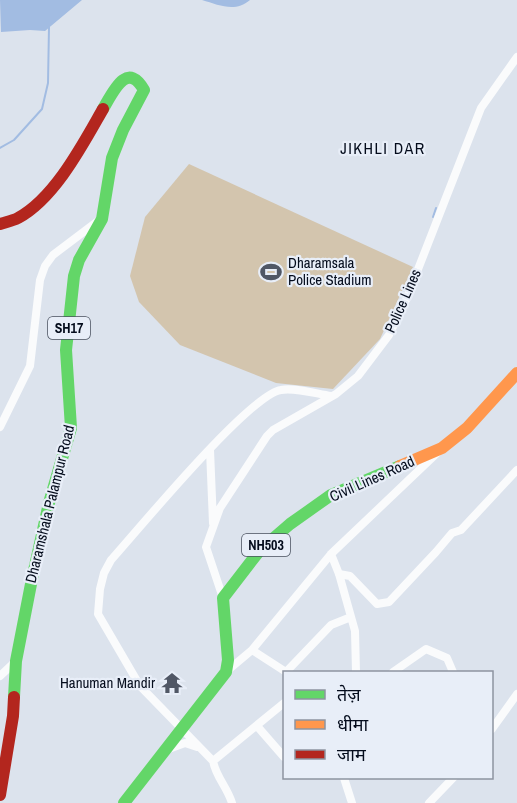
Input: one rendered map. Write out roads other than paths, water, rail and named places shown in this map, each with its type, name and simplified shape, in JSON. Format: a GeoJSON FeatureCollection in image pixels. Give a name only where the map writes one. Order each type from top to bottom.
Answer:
{"type":"FeatureCollection","features":[{"type":"Feature","properties":{"kind":"main road","name":"Dharamshala Palampur Road"},"geometry":{"type":"LineString","coordinates":[[0,224],[24,215],[71,164],[114,90],[125,78],[132,78],[142,84],[144,92],[123,130],[112,158],[102,219],[79,261],[74,276],[66,350],[71,428],[49,503],[42,541],[30,584],[16,662],[13,716],[0,795]]}},
{"type":"Feature","properties":{"kind":"main road","name":"Civil Lines Road"},"geometry":{"type":"LineString","coordinates":[[223,597],[260,550],[290,524],[331,495],[442,448],[467,428],[517,373]]}},
{"type":"Feature","properties":{"kind":"main road"},"geometry":{"type":"LineString","coordinates":[[124,803],[226,672],[228,660],[223,597]]}},
{"type":"Feature","properties":{"kind":"street","name":"Police Lines"},"geometry":{"type":"LineString","coordinates":[[223,597],[206,548],[220,508],[267,436],[273,430],[331,396],[358,376],[389,335],[406,300],[481,108],[517,57]]}},
{"type":"Feature","properties":{"kind":"street"},"geometry":{"type":"LineString","coordinates":[[0,427],[30,366],[40,280],[45,266],[53,255],[102,219]]}},
{"type":"Feature","properties":{"kind":"street"},"geometry":{"type":"LineString","coordinates":[[232,803],[228,790],[216,773],[213,761],[140,686],[98,614],[100,589],[104,573],[111,560],[243,415],[272,392],[282,389],[331,396]]}},
{"type":"Feature","properties":{"kind":"street"},"geometry":{"type":"LineString","coordinates":[[226,672],[252,650],[332,554],[442,448]]}},
{"type":"Feature","properties":{"kind":"street"},"geometry":{"type":"LineString","coordinates":[[210,450],[213,527]]}},
{"type":"Feature","properties":{"kind":"street"},"geometry":{"type":"LineString","coordinates":[[339,574],[350,576],[377,604],[389,602],[452,533],[461,530],[517,471]]}},
{"type":"Feature","properties":{"kind":"street"},"geometry":{"type":"LineString","coordinates":[[332,554],[355,631],[356,671]]}},
{"type":"Feature","properties":{"kind":"street"},"geometry":{"type":"LineString","coordinates":[[287,671],[331,625],[351,617]]}},
{"type":"Feature","properties":{"kind":"street"},"geometry":{"type":"LineString","coordinates":[[252,650],[284,671]]}},
{"type":"Feature","properties":{"kind":"street"},"geometry":{"type":"LineString","coordinates":[[394,671],[426,650],[447,658],[453,671]]}},
{"type":"Feature","properties":{"kind":"street"},"geometry":{"type":"LineString","coordinates":[[0,675],[16,662]]}},
{"type":"Feature","properties":{"kind":"street"},"geometry":{"type":"LineString","coordinates":[[493,728],[517,694]]}},
{"type":"Feature","properties":{"kind":"street"},"geometry":{"type":"LineString","coordinates":[[213,761],[283,705]]}},
{"type":"Feature","properties":{"kind":"street"},"geometry":{"type":"LineString","coordinates":[[257,726],[283,755]]}},
{"type":"Feature","properties":{"kind":"street"},"geometry":{"type":"LineString","coordinates":[[165,751],[185,743],[200,748]]}},
{"type":"Feature","properties":{"kind":"street"},"geometry":{"type":"LineString","coordinates":[[345,779],[352,803]]}},
{"type":"Feature","properties":{"kind":"street"},"geometry":{"type":"LineString","coordinates":[[429,803],[451,779]]}},
{"type":"Feature","properties":{"kind":"water"},"geometry":{"type":"Polygon","coordinates":[[[0,0],[82,0],[45,31],[1,32],[0,0]]]}},
{"type":"Feature","properties":{"kind":"water"},"geometry":{"type":"Polygon","coordinates":[[[202,0],[250,0],[233,7],[202,0]]]}},
{"type":"Feature","properties":{"kind":"waterway"},"geometry":{"type":"LineString","coordinates":[[0,148],[14,140],[42,109],[48,83],[49,27]]}},
{"type":"Feature","properties":{"kind":"waterway"},"geometry":{"type":"LineString","coordinates":[[433,217],[436,208]]}},
{"type":"Feature","properties":{"kind":"place","name":"Dharamsala Police Stadium"},"geometry":{"type":"Point","coordinates":[271,272]}},
{"type":"Feature","properties":{"kind":"place","name":"Hanuman Mandir"},"geometry":{"type":"Point","coordinates":[172,683]}},
{"type":"Feature","properties":{"kind":"district","name":"JIKHLI DAR"},"geometry":{"type":"Point","coordinates":[383,148]}}]}
